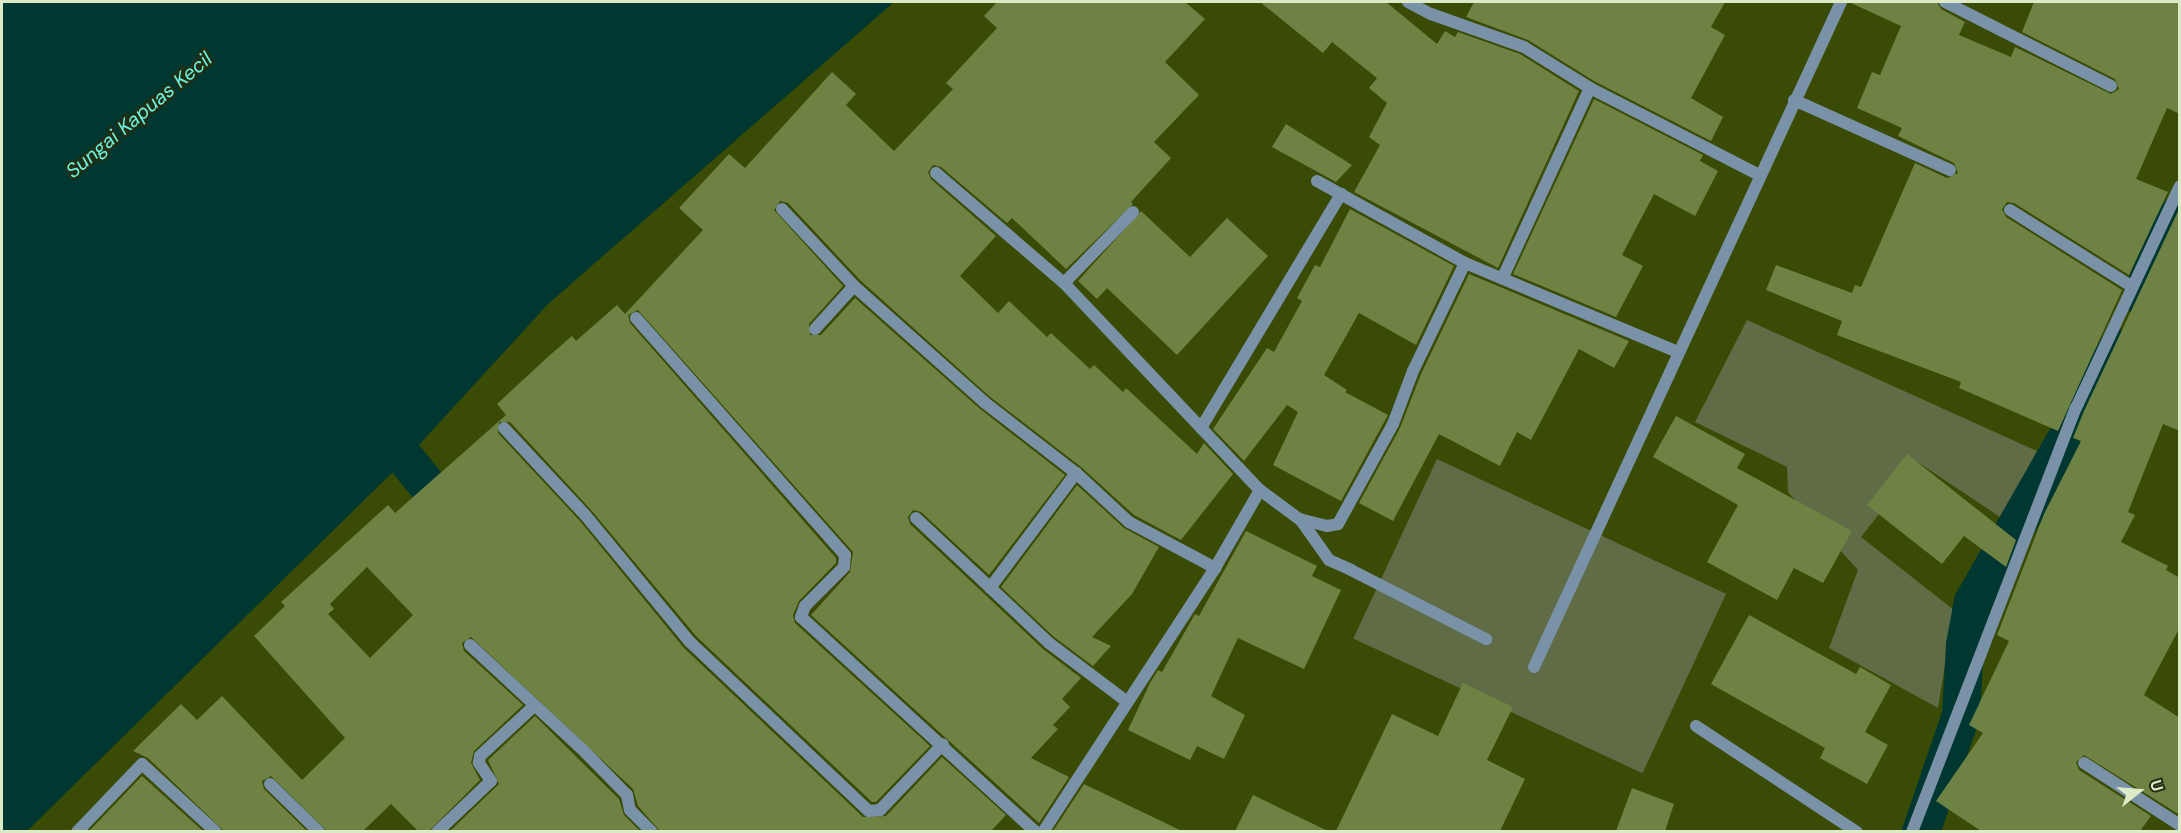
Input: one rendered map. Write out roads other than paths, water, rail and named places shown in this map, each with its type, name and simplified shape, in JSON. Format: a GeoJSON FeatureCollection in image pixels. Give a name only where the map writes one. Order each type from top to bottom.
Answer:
{"type":"FeatureCollection","features":[{"type":"Feature","properties":{"kind":"street"},"geometry":{"type":"LineString","coordinates":[[1408,2],[1431,14],[1524,47],[1590,88],[1759,176]]}},
{"type":"Feature","properties":{"kind":"street"},"geometry":{"type":"LineString","coordinates":[[1534,666],[1841,2]]}},
{"type":"Feature","properties":{"kind":"street"},"geometry":{"type":"LineString","coordinates":[[1945,2],[2111,86]]}},
{"type":"Feature","properties":{"kind":"street"},"geometry":{"type":"LineString","coordinates":[[1503,277],[1590,88]]}},
{"type":"Feature","properties":{"kind":"street"},"geometry":{"type":"LineString","coordinates":[[1794,100],[1950,170]]}},
{"type":"Feature","properties":{"kind":"street"},"geometry":{"type":"LineString","coordinates":[[936,173],[1064,284],[1260,490],[1300,519],[1329,560],[1486,639]]}},
{"type":"Feature","properties":{"kind":"street"},"geometry":{"type":"LineString","coordinates":[[1317,181],[1465,263],[1678,352]]}},
{"type":"Feature","properties":{"kind":"street"},"geometry":{"type":"LineString","coordinates":[[1912,831],[2076,408],[2131,286],[2180,186]]}},
{"type":"Feature","properties":{"kind":"street"},"geometry":{"type":"LineString","coordinates":[[1201,428],[1341,194]]}},
{"type":"Feature","properties":{"kind":"street"},"geometry":{"type":"LineString","coordinates":[[782,208],[854,286],[984,402],[1076,473],[1129,522],[1215,568]]}},
{"type":"Feature","properties":{"kind":"street"},"geometry":{"type":"LineString","coordinates":[[2010,210],[2131,286]]}},
{"type":"Feature","properties":{"kind":"street"},"geometry":{"type":"LineString","coordinates":[[1064,284],[1133,212]]}},
{"type":"Feature","properties":{"kind":"street"},"geometry":{"type":"LineString","coordinates":[[1300,519],[1327,526],[1338,524],[1394,424],[1413,371],[1465,263]]}},
{"type":"Feature","properties":{"kind":"street"},"geometry":{"type":"LineString","coordinates":[[815,329],[854,286]]}},
{"type":"Feature","properties":{"kind":"street"},"geometry":{"type":"LineString","coordinates":[[636,318],[845,555],[844,567],[805,606],[801,617],[1036,831]]}},
{"type":"Feature","properties":{"kind":"street"},"geometry":{"type":"LineString","coordinates":[[504,428],[586,516],[690,642],[868,811],[880,810],[943,744]]}},
{"type":"Feature","properties":{"kind":"street"},"geometry":{"type":"LineString","coordinates":[[990,588],[1076,473]]}},
{"type":"Feature","properties":{"kind":"street"},"geometry":{"type":"LineString","coordinates":[[1043,831],[1215,568],[1260,490]]}},
{"type":"Feature","properties":{"kind":"street"},"geometry":{"type":"LineString","coordinates":[[916,518],[1049,643],[1126,701]]}},
{"type":"Feature","properties":{"kind":"street"},"geometry":{"type":"LineString","coordinates":[[470,645],[533,707],[581,748],[627,795],[630,810],[652,831]]}},
{"type":"Feature","properties":{"kind":"street"},"geometry":{"type":"LineString","coordinates":[[437,831],[491,781],[479,763],[480,756],[533,707]]}},
{"type":"Feature","properties":{"kind":"street"},"geometry":{"type":"LineString","coordinates":[[1696,726],[1857,831]]}},
{"type":"Feature","properties":{"kind":"street"},"geometry":{"type":"LineString","coordinates":[[2084,763],[2180,825]]}},
{"type":"Feature","properties":{"kind":"street"},"geometry":{"type":"LineString","coordinates":[[77,831],[142,764],[216,831]]}},
{"type":"Feature","properties":{"kind":"street"},"geometry":{"type":"LineString","coordinates":[[270,784],[319,831]]}},
{"type":"Feature","properties":{"kind":"water","name":"Sungai Kapuas Kecil"},"geometry":{"type":"Polygon","coordinates":[[[2,2],[894,2],[548,304],[406,459],[27,831],[2,832],[2,2]]]}},
{"type":"Feature","properties":{"kind":"waterway"},"geometry":{"type":"LineString","coordinates":[[2142,297],[2166,233],[2180,213]]}},
{"type":"Feature","properties":{"kind":"waterway"},"geometry":{"type":"LineString","coordinates":[[1921,832],[1961,715],[1965,645],[1973,602],[2118,348]]}},
{"type":"Feature","properties":{"kind":"waterway"},"geometry":{"type":"LineString","coordinates":[[406,459],[459,525]]}}]}
